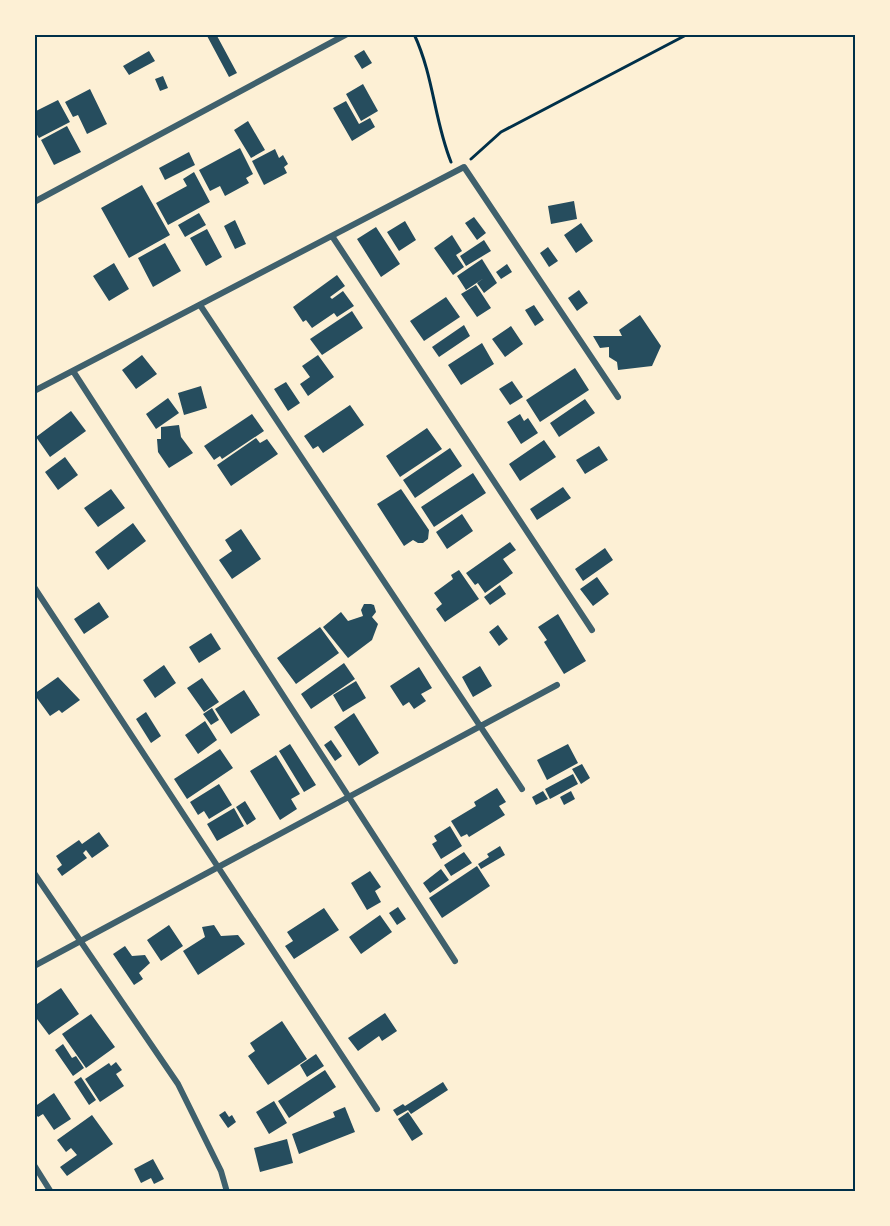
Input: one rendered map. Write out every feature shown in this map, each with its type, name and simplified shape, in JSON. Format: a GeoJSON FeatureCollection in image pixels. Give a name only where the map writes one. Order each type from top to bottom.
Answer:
{"type":"FeatureCollection","features":[{"type":"Feature","properties":{"kind":"street"},"geometry":{"type":"LineString","coordinates":[[34,202],[347,34]]}},
{"type":"Feature","properties":{"kind":"street"},"geometry":{"type":"LineString","coordinates":[[34,392],[464,167],[618,397]]}},
{"type":"Feature","properties":{"kind":"street"},"geometry":{"type":"LineString","coordinates":[[332,236],[592,630]]}},
{"type":"Feature","properties":{"kind":"street"},"geometry":{"type":"LineString","coordinates":[[200,305],[522,789]]}},
{"type":"Feature","properties":{"kind":"street"},"geometry":{"type":"LineString","coordinates":[[73,371],[454,962]]}},
{"type":"Feature","properties":{"kind":"street"},"geometry":{"type":"LineString","coordinates":[[34,587],[377,1109]]}},
{"type":"Feature","properties":{"kind":"street"},"geometry":{"type":"LineString","coordinates":[[34,966],[557,685]]}},
{"type":"Feature","properties":{"kind":"street"},"geometry":{"type":"LineString","coordinates":[[34,873],[178,1084],[221,1171],[227,1191]]}},
{"type":"Feature","properties":{"kind":"street"},"geometry":{"type":"LineString","coordinates":[[34,1165],[51,1191]]}},
{"type":"Feature","properties":{"kind":"path"},"geometry":{"type":"LineString","coordinates":[[414,34],[422,51],[431,83],[443,142],[455,172]]}},
{"type":"Feature","properties":{"kind":"path"},"geometry":{"type":"LineString","coordinates":[[464,167],[501,132],[688,34]]}},
{"type":"Feature","properties":{"kind":"building"},"geometry":{"type":"Polygon","coordinates":[[[206,34],[216,34],[237,73],[229,77],[206,34]]]}},
{"type":"Feature","properties":{"kind":"building"},"geometry":{"type":"Polygon","coordinates":[[[364,50],[372,63],[362,69],[354,56],[364,50]]]}},
{"type":"Feature","properties":{"kind":"building"},"geometry":{"type":"Polygon","coordinates":[[[149,51],[155,61],[129,75],[123,66],[149,51]]]}},
{"type":"Feature","properties":{"kind":"building"},"geometry":{"type":"Polygon","coordinates":[[[163,76],[168,88],[160,91],[155,79],[163,76]]]}},
{"type":"Feature","properties":{"kind":"building"},"geometry":{"type":"Polygon","coordinates":[[[363,84],[378,111],[361,121],[346,94],[363,84]]]}},
{"type":"Feature","properties":{"kind":"building"},"geometry":{"type":"Polygon","coordinates":[[[90,89],[107,124],[87,134],[78,115],[73,117],[65,102],[90,89]]]}},
{"type":"Feature","properties":{"kind":"building"},"geometry":{"type":"Polygon","coordinates":[[[58,100],[70,122],[39,138],[34,130],[34,112],[58,100]]]}},
{"type":"Feature","properties":{"kind":"building"},"geometry":{"type":"Polygon","coordinates":[[[346,101],[359,124],[370,118],[375,127],[352,141],[333,108],[346,101]]]}},
{"type":"Feature","properties":{"kind":"building"},"geometry":{"type":"Polygon","coordinates":[[[248,121],[265,150],[251,158],[234,130],[248,121]]]}},
{"type":"Feature","properties":{"kind":"building"},"geometry":{"type":"Polygon","coordinates":[[[67,126],[81,152],[54,165],[41,140],[67,126]]]}},
{"type":"Feature","properties":{"kind":"building"},"geometry":{"type":"Polygon","coordinates":[[[240,148],[253,174],[246,178],[249,183],[225,196],[220,186],[210,191],[199,170],[240,148]]]}},
{"type":"Feature","properties":{"kind":"building"},"geometry":{"type":"Polygon","coordinates":[[[275,149],[279,158],[283,155],[288,164],[284,167],[287,173],[264,185],[252,161],[275,149]]]}},
{"type":"Feature","properties":{"kind":"building"},"geometry":{"type":"Polygon","coordinates":[[[189,152],[195,165],[165,180],[159,168],[189,152]]]}},
{"type":"Feature","properties":{"kind":"building"},"geometry":{"type":"Polygon","coordinates":[[[194,172],[210,202],[168,225],[156,203],[187,186],[183,179],[194,172]]]}},
{"type":"Feature","properties":{"kind":"building"},"geometry":{"type":"Polygon","coordinates":[[[142,185],[170,235],[129,258],[101,208],[142,185]]]}},
{"type":"Feature","properties":{"kind":"building"},"geometry":{"type":"Polygon","coordinates":[[[574,201],[577,219],[551,224],[548,206],[574,201]]]}},
{"type":"Feature","properties":{"kind":"building"},"geometry":{"type":"Polygon","coordinates":[[[199,213],[206,225],[185,237],[178,225],[199,213]]]}},
{"type":"Feature","properties":{"kind":"building"},"geometry":{"type":"Polygon","coordinates":[[[474,217],[486,233],[477,240],[465,223],[474,217]]]}},
{"type":"Feature","properties":{"kind":"building"},"geometry":{"type":"Polygon","coordinates":[[[235,220],[246,244],[235,249],[224,226],[235,220]]]}},
{"type":"Feature","properties":{"kind":"building"},"geometry":{"type":"Polygon","coordinates":[[[405,221],[416,240],[399,251],[387,232],[405,221]]]}},
{"type":"Feature","properties":{"kind":"building"},"geometry":{"type":"Polygon","coordinates":[[[581,223],[593,241],[576,253],[564,235],[581,223]]]}},
{"type":"Feature","properties":{"kind":"building"},"geometry":{"type":"Polygon","coordinates":[[[376,227],[400,264],[381,277],[357,239],[376,227]]]}},
{"type":"Feature","properties":{"kind":"building"},"geometry":{"type":"Polygon","coordinates":[[[207,229],[222,257],[206,266],[190,238],[207,229]]]}},
{"type":"Feature","properties":{"kind":"building"},"geometry":{"type":"Polygon","coordinates":[[[452,235],[462,251],[456,255],[464,267],[453,275],[434,248],[452,235]]]}},
{"type":"Feature","properties":{"kind":"building"},"geometry":{"type":"Polygon","coordinates":[[[484,240],[491,251],[466,266],[460,256],[484,240]]]}},
{"type":"Feature","properties":{"kind":"building"},"geometry":{"type":"Polygon","coordinates":[[[165,243],[181,271],[153,287],[138,258],[165,243]]]}},
{"type":"Feature","properties":{"kind":"building"},"geometry":{"type":"Polygon","coordinates":[[[548,247],[558,261],[549,267],[540,253],[548,247]]]}},
{"type":"Feature","properties":{"kind":"building"},"geometry":{"type":"Polygon","coordinates":[[[482,259],[497,283],[484,293],[477,283],[484,278],[466,290],[457,276],[482,259]]]}},
{"type":"Feature","properties":{"kind":"building"},"geometry":{"type":"Polygon","coordinates":[[[114,263],[129,289],[109,301],[93,276],[114,263]]]}},
{"type":"Feature","properties":{"kind":"building"},"geometry":{"type":"Polygon","coordinates":[[[507,264],[512,272],[501,279],[496,272],[507,264]]]}},
{"type":"Feature","properties":{"kind":"building"},"geometry":{"type":"Polygon","coordinates":[[[337,275],[345,286],[330,297],[332,299],[343,291],[354,306],[337,317],[334,313],[312,328],[306,320],[303,322],[293,307],[337,275]]]}},
{"type":"Feature","properties":{"kind":"building"},"geometry":{"type":"Polygon","coordinates":[[[476,285],[491,308],[477,317],[461,294],[476,285]]]}},
{"type":"Feature","properties":{"kind":"building"},"geometry":{"type":"Polygon","coordinates":[[[579,290],[588,303],[577,311],[568,298],[579,290]]]}},
{"type":"Feature","properties":{"kind":"building"},"geometry":{"type":"Polygon","coordinates":[[[446,297],[460,317],[424,341],[410,321],[446,297]]]}},
{"type":"Feature","properties":{"kind":"building"},"geometry":{"type":"Polygon","coordinates":[[[534,305],[544,320],[535,326],[525,310],[534,305]]]}},
{"type":"Feature","properties":{"kind":"building"},"geometry":{"type":"Polygon","coordinates":[[[352,311],[363,328],[322,355],[310,339],[352,311]]]}},
{"type":"Feature","properties":{"kind":"building"},"geometry":{"type":"Polygon","coordinates":[[[640,315],[661,346],[652,366],[618,370],[617,362],[609,357],[609,347],[600,348],[593,336],[622,336],[619,330],[640,315]]]}},
{"type":"Feature","properties":{"kind":"building"},"geometry":{"type":"Polygon","coordinates":[[[464,325],[470,336],[439,357],[432,347],[464,325]]]}},
{"type":"Feature","properties":{"kind":"building"},"geometry":{"type":"Polygon","coordinates":[[[511,326],[523,344],[505,357],[492,339],[511,326]]]}},
{"type":"Feature","properties":{"kind":"building"},"geometry":{"type":"Polygon","coordinates":[[[482,343],[494,364],[461,385],[448,365],[482,343]]]}},
{"type":"Feature","properties":{"kind":"building"},"geometry":{"type":"Polygon","coordinates":[[[142,355],[157,374],[136,389],[122,370],[142,355]]]}},
{"type":"Feature","properties":{"kind":"building"},"geometry":{"type":"Polygon","coordinates":[[[318,355],[334,377],[308,396],[300,384],[310,377],[302,366],[318,355]]]}},
{"type":"Feature","properties":{"kind":"building"},"geometry":{"type":"Polygon","coordinates":[[[575,368],[589,390],[540,422],[526,400],[575,368]]]}},
{"type":"Feature","properties":{"kind":"building"},"geometry":{"type":"Polygon","coordinates":[[[512,381],[523,397],[510,405],[499,389],[512,381]]]}},
{"type":"Feature","properties":{"kind":"building"},"geometry":{"type":"Polygon","coordinates":[[[286,382],[300,403],[288,411],[274,389],[286,382]]]}},
{"type":"Feature","properties":{"kind":"building"},"geometry":{"type":"Polygon","coordinates":[[[201,386],[207,408],[184,415],[178,393],[201,386]]]}},
{"type":"Feature","properties":{"kind":"building"},"geometry":{"type":"Polygon","coordinates":[[[168,398],[179,413],[156,429],[146,414],[168,398]]]}},
{"type":"Feature","properties":{"kind":"building"},"geometry":{"type":"Polygon","coordinates":[[[585,399],[595,413],[559,437],[550,423],[585,399]]]}},
{"type":"Feature","properties":{"kind":"building"},"geometry":{"type":"Polygon","coordinates":[[[350,405],[364,425],[323,453],[318,446],[313,449],[304,436],[350,405]]]}},
{"type":"Feature","properties":{"kind":"building"},"geometry":{"type":"Polygon","coordinates":[[[71,411],[86,431],[50,457],[36,437],[71,411]]]}},
{"type":"Feature","properties":{"kind":"building"},"geometry":{"type":"Polygon","coordinates":[[[252,414],[264,431],[222,459],[220,456],[214,460],[204,446],[252,414]]]}},
{"type":"Feature","properties":{"kind":"building"},"geometry":{"type":"Polygon","coordinates":[[[520,414],[524,421],[528,418],[538,433],[521,444],[507,422],[520,414]]]}},
{"type":"Feature","properties":{"kind":"building"},"geometry":{"type":"Polygon","coordinates":[[[179,425],[181,437],[193,453],[169,468],[158,452],[157,439],[161,439],[161,427],[179,425]]]}},
{"type":"Feature","properties":{"kind":"building"},"geometry":{"type":"Polygon","coordinates":[[[427,428],[442,449],[400,477],[386,456],[427,428]]]}},
{"type":"Feature","properties":{"kind":"building"},"geometry":{"type":"Polygon","coordinates":[[[256,438],[260,443],[267,439],[278,454],[231,486],[217,465],[256,438]]]}},
{"type":"Feature","properties":{"kind":"building"},"geometry":{"type":"Polygon","coordinates":[[[544,440],[556,457],[520,481],[509,464],[544,440]]]}},
{"type":"Feature","properties":{"kind":"building"},"geometry":{"type":"Polygon","coordinates":[[[599,446],[608,460],[585,474],[576,460],[599,446]]]}},
{"type":"Feature","properties":{"kind":"building"},"geometry":{"type":"Polygon","coordinates":[[[450,448],[462,466],[415,498],[403,480],[450,448]]]}},
{"type":"Feature","properties":{"kind":"building"},"geometry":{"type":"Polygon","coordinates":[[[65,457],[78,475],[58,490],[45,472],[65,457]]]}},
{"type":"Feature","properties":{"kind":"building"},"geometry":{"type":"Polygon","coordinates":[[[473,473],[486,493],[434,527],[421,507],[473,473]]]}},
{"type":"Feature","properties":{"kind":"building"},"geometry":{"type":"Polygon","coordinates":[[[563,487],[571,498],[537,520],[530,509],[563,487]]]}},
{"type":"Feature","properties":{"kind":"building"},"geometry":{"type":"Polygon","coordinates":[[[111,489],[125,508],[98,527],[84,508],[111,489]]]}},
{"type":"Feature","properties":{"kind":"building"},"geometry":{"type":"Polygon","coordinates":[[[401,489],[429,530],[428,539],[423,543],[413,540],[404,546],[377,504],[401,489]]]}},
{"type":"Feature","properties":{"kind":"building"},"geometry":{"type":"Polygon","coordinates":[[[462,514],[473,531],[447,549],[436,532],[462,514]]]}},
{"type":"Feature","properties":{"kind":"building"},"geometry":{"type":"Polygon","coordinates":[[[133,523],[146,541],[108,570],[95,552],[133,523]]]}},
{"type":"Feature","properties":{"kind":"building"},"geometry":{"type":"Polygon","coordinates":[[[241,529],[261,559],[232,579],[219,560],[232,551],[225,540],[241,529]]]}},
{"type":"Feature","properties":{"kind":"building"},"geometry":{"type":"Polygon","coordinates":[[[510,542],[516,550],[503,559],[513,573],[485,593],[478,583],[475,585],[466,573],[510,542]]]}},
{"type":"Feature","properties":{"kind":"building"},"geometry":{"type":"Polygon","coordinates":[[[605,548],[613,560],[583,581],[575,569],[605,548]]]}},
{"type":"Feature","properties":{"kind":"building"},"geometry":{"type":"Polygon","coordinates":[[[459,570],[479,599],[445,622],[436,609],[442,604],[434,593],[453,579],[451,575],[459,570]]]}},
{"type":"Feature","properties":{"kind":"building"},"geometry":{"type":"Polygon","coordinates":[[[597,577],[609,594],[593,606],[580,589],[597,577]]]}},
{"type":"Feature","properties":{"kind":"building"},"geometry":{"type":"Polygon","coordinates":[[[500,585],[506,594],[490,605],[484,597],[500,585]]]}},
{"type":"Feature","properties":{"kind":"building"},"geometry":{"type":"Polygon","coordinates":[[[99,602],[109,617],[84,634],[74,619],[99,602]]]}},
{"type":"Feature","properties":{"kind":"building"},"geometry":{"type":"Polygon","coordinates":[[[364,604],[374,605],[376,612],[372,617],[378,624],[372,640],[348,658],[323,627],[341,612],[348,621],[363,616],[361,610],[364,604]]]}},
{"type":"Feature","properties":{"kind":"building"},"geometry":{"type":"Polygon","coordinates":[[[558,614],[586,661],[564,674],[544,642],[547,640],[538,627],[558,614]]]}},
{"type":"Feature","properties":{"kind":"building"},"geometry":{"type":"Polygon","coordinates":[[[498,625],[508,639],[499,646],[489,632],[498,625]]]}},
{"type":"Feature","properties":{"kind":"building"},"geometry":{"type":"Polygon","coordinates":[[[320,627],[339,653],[296,684],[277,658],[320,627]]]}},
{"type":"Feature","properties":{"kind":"building"},"geometry":{"type":"Polygon","coordinates":[[[211,633],[221,649],[199,663],[189,647],[211,633]]]}},
{"type":"Feature","properties":{"kind":"building"},"geometry":{"type":"Polygon","coordinates":[[[344,663],[355,679],[311,709],[301,694],[344,663]]]}},
{"type":"Feature","properties":{"kind":"building"},"geometry":{"type":"Polygon","coordinates":[[[164,665],[176,683],[155,698],[143,680],[164,665]]]}},
{"type":"Feature","properties":{"kind":"building"},"geometry":{"type":"Polygon","coordinates":[[[480,666],[492,686],[473,697],[462,677],[480,666]]]}},
{"type":"Feature","properties":{"kind":"building"},"geometry":{"type":"Polygon","coordinates":[[[419,667],[432,688],[421,694],[426,701],[414,709],[409,702],[403,706],[390,686],[419,667]]]}},
{"type":"Feature","properties":{"kind":"building"},"geometry":{"type":"Polygon","coordinates":[[[58,677],[80,700],[62,713],[59,710],[50,716],[34,694],[58,677]]]}},
{"type":"Feature","properties":{"kind":"building"},"geometry":{"type":"Polygon","coordinates":[[[202,678],[219,702],[204,712],[187,688],[202,678]]]}},
{"type":"Feature","properties":{"kind":"building"},"geometry":{"type":"Polygon","coordinates":[[[356,681],[366,698],[343,712],[333,695],[356,681]]]}},
{"type":"Feature","properties":{"kind":"building"},"geometry":{"type":"Polygon","coordinates":[[[244,690],[260,715],[231,734],[215,709],[244,690]]]}},
{"type":"Feature","properties":{"kind":"building"},"geometry":{"type":"Polygon","coordinates":[[[212,708],[219,720],[211,725],[203,714],[212,708]]]}},
{"type":"Feature","properties":{"kind":"building"},"geometry":{"type":"Polygon","coordinates":[[[146,712],[161,736],[151,743],[136,719],[146,712]]]}},
{"type":"Feature","properties":{"kind":"building"},"geometry":{"type":"Polygon","coordinates":[[[354,713],[379,753],[359,766],[334,727],[354,713]]]}},
{"type":"Feature","properties":{"kind":"building"},"geometry":{"type":"Polygon","coordinates":[[[205,721],[217,740],[198,754],[185,735],[205,721]]]}},
{"type":"Feature","properties":{"kind":"building"},"geometry":{"type":"Polygon","coordinates":[[[331,740],[342,756],[335,761],[324,745],[331,740]]]}},
{"type":"Feature","properties":{"kind":"building"},"geometry":{"type":"Polygon","coordinates":[[[290,744],[316,785],[304,792],[279,751],[290,744]]]}},
{"type":"Feature","properties":{"kind":"building"},"geometry":{"type":"Polygon","coordinates":[[[568,744],[578,763],[547,780],[537,760],[568,744]]]}},
{"type":"Feature","properties":{"kind":"building"},"geometry":{"type":"Polygon","coordinates":[[[220,749],[233,768],[187,799],[174,779],[220,749]]]}},
{"type":"Feature","properties":{"kind":"building"},"geometry":{"type":"Polygon","coordinates":[[[276,755],[300,794],[291,799],[297,809],[280,820],[250,771],[276,755]]]}},
{"type":"Feature","properties":{"kind":"building"},"geometry":{"type":"Polygon","coordinates":[[[582,764],[590,778],[581,784],[572,769],[582,764]]]}},
{"type":"Feature","properties":{"kind":"building"},"geometry":{"type":"Polygon","coordinates":[[[573,774],[578,784],[550,799],[545,789],[573,774]]]}},
{"type":"Feature","properties":{"kind":"building"},"geometry":{"type":"Polygon","coordinates":[[[219,784],[232,805],[209,819],[204,811],[198,815],[190,802],[219,784]]]}},
{"type":"Feature","properties":{"kind":"building"},"geometry":{"type":"Polygon","coordinates":[[[497,788],[506,802],[499,806],[505,815],[469,837],[467,834],[461,837],[451,821],[476,806],[474,802],[497,788]]]}},
{"type":"Feature","properties":{"kind":"building"},"geometry":{"type":"Polygon","coordinates":[[[543,791],[548,799],[536,805],[532,797],[543,791]]]}},
{"type":"Feature","properties":{"kind":"building"},"geometry":{"type":"Polygon","coordinates":[[[571,791],[575,799],[564,805],[560,797],[571,791]]]}},
{"type":"Feature","properties":{"kind":"building"},"geometry":{"type":"Polygon","coordinates":[[[245,801],[256,819],[247,825],[236,807],[245,801]]]}},
{"type":"Feature","properties":{"kind":"building"},"geometry":{"type":"Polygon","coordinates":[[[234,808],[244,826],[217,841],[207,824],[234,808]]]}},
{"type":"Feature","properties":{"kind":"building"},"geometry":{"type":"Polygon","coordinates":[[[450,826],[462,846],[441,859],[432,844],[437,841],[434,836],[450,826]]]}},
{"type":"Feature","properties":{"kind":"building"},"geometry":{"type":"Polygon","coordinates":[[[99,832],[109,846],[92,858],[86,850],[83,853],[87,858],[62,876],[57,869],[62,865],[56,856],[79,840],[82,844],[99,832]]]}},
{"type":"Feature","properties":{"kind":"building"},"geometry":{"type":"Polygon","coordinates":[[[500,846],[505,855],[481,869],[478,864],[489,857],[487,854],[500,846]]]}},
{"type":"Feature","properties":{"kind":"building"},"geometry":{"type":"Polygon","coordinates":[[[464,852],[472,863],[451,876],[444,865],[464,852]]]}},
{"type":"Feature","properties":{"kind":"building"},"geometry":{"type":"Polygon","coordinates":[[[477,866],[490,886],[442,918],[429,898],[477,866]]]}},
{"type":"Feature","properties":{"kind":"building"},"geometry":{"type":"Polygon","coordinates":[[[441,869],[449,880],[430,893],[423,883],[441,869]]]}},
{"type":"Feature","properties":{"kind":"building"},"geometry":{"type":"Polygon","coordinates":[[[370,871],[381,887],[375,891],[381,902],[367,910],[351,883],[370,871]]]}},
{"type":"Feature","properties":{"kind":"building"},"geometry":{"type":"Polygon","coordinates":[[[398,907],[406,919],[397,925],[389,913],[398,907]]]}},
{"type":"Feature","properties":{"kind":"building"},"geometry":{"type":"Polygon","coordinates":[[[324,908],[339,930],[294,959],[285,946],[293,941],[287,932],[324,908]]]}},
{"type":"Feature","properties":{"kind":"building"},"geometry":{"type":"Polygon","coordinates":[[[380,915],[392,932],[361,954],[349,937],[380,915]]]}},
{"type":"Feature","properties":{"kind":"building"},"geometry":{"type":"Polygon","coordinates":[[[169,925],[183,946],[161,961],[147,940],[169,925]]]}},
{"type":"Feature","properties":{"kind":"building"},"geometry":{"type":"Polygon","coordinates":[[[214,925],[221,936],[238,935],[245,944],[198,975],[183,951],[205,937],[202,927],[214,925]]]}},
{"type":"Feature","properties":{"kind":"building"},"geometry":{"type":"Polygon","coordinates":[[[125,946],[132,956],[145,955],[150,963],[139,973],[143,979],[134,985],[113,954],[125,946]]]}},
{"type":"Feature","properties":{"kind":"building"},"geometry":{"type":"Polygon","coordinates":[[[61,988],[79,1014],[49,1035],[34,1015],[34,1006],[61,988]]]}},
{"type":"Feature","properties":{"kind":"building"},"geometry":{"type":"Polygon","coordinates":[[[385,1013],[397,1031],[382,1041],[379,1036],[358,1051],[348,1038],[385,1013]]]}},
{"type":"Feature","properties":{"kind":"building"},"geometry":{"type":"Polygon","coordinates":[[[91,1014],[115,1047],[86,1068],[62,1034],[91,1014]]]}},
{"type":"Feature","properties":{"kind":"building"},"geometry":{"type":"Polygon","coordinates":[[[282,1021],[307,1059],[268,1085],[248,1056],[255,1051],[250,1043],[282,1021]]]}},
{"type":"Feature","properties":{"kind":"building"},"geometry":{"type":"Polygon","coordinates":[[[63,1044],[72,1058],[76,1056],[84,1068],[73,1076],[55,1050],[63,1044]]]}},
{"type":"Feature","properties":{"kind":"building"},"geometry":{"type":"Polygon","coordinates":[[[316,1054],[324,1066],[307,1077],[300,1065],[316,1054]]]}},
{"type":"Feature","properties":{"kind":"building"},"geometry":{"type":"Polygon","coordinates":[[[116,1062],[122,1070],[116,1074],[124,1086],[100,1102],[85,1079],[109,1063],[111,1066],[116,1062]]]}},
{"type":"Feature","properties":{"kind":"building"},"geometry":{"type":"Polygon","coordinates":[[[325,1070],[336,1087],[289,1118],[278,1101],[325,1070]]]}},
{"type":"Feature","properties":{"kind":"building"},"geometry":{"type":"Polygon","coordinates":[[[81,1077],[96,1100],[89,1105],[74,1082],[81,1077]]]}},
{"type":"Feature","properties":{"kind":"building"},"geometry":{"type":"Polygon","coordinates":[[[443,1082],[448,1090],[411,1114],[408,1110],[397,1116],[393,1110],[403,1104],[405,1106],[443,1082]]]}},
{"type":"Feature","properties":{"kind":"building"},"geometry":{"type":"Polygon","coordinates":[[[54,1093],[71,1119],[54,1130],[43,1114],[38,1117],[34,1112],[34,1107],[54,1093]]]}},
{"type":"Feature","properties":{"kind":"building"},"geometry":{"type":"Polygon","coordinates":[[[274,1101],[287,1123],[269,1134],[256,1112],[274,1101]]]}},
{"type":"Feature","properties":{"kind":"building"},"geometry":{"type":"Polygon","coordinates":[[[345,1107],[355,1132],[299,1154],[292,1134],[335,1117],[333,1112],[345,1107]]]}},
{"type":"Feature","properties":{"kind":"building"},"geometry":{"type":"Polygon","coordinates":[[[225,1111],[229,1117],[232,1115],[236,1122],[228,1128],[219,1115],[225,1111]]]}},
{"type":"Feature","properties":{"kind":"building"},"geometry":{"type":"Polygon","coordinates":[[[408,1112],[423,1134],[412,1141],[398,1119],[408,1112]]]}},
{"type":"Feature","properties":{"kind":"building"},"geometry":{"type":"Polygon","coordinates":[[[92,1115],[113,1144],[67,1176],[60,1167],[77,1155],[71,1148],[66,1152],[57,1140],[92,1115]]]}},
{"type":"Feature","properties":{"kind":"building"},"geometry":{"type":"Polygon","coordinates":[[[287,1139],[293,1163],[260,1172],[254,1148],[287,1139]]]}},
{"type":"Feature","properties":{"kind":"building"},"geometry":{"type":"Polygon","coordinates":[[[153,1159],[164,1179],[154,1184],[151,1178],[141,1183],[134,1169],[153,1159]]]}}]}
